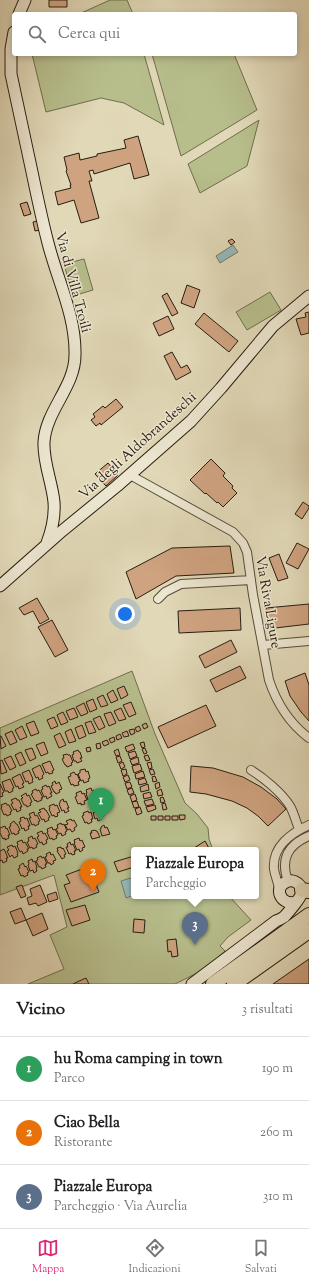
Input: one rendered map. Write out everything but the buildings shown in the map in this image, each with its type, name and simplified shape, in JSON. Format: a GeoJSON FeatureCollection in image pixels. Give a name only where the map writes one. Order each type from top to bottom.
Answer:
{"type":"FeatureCollection","features":[{"type":"Feature","properties":{"kind":"highway"},"geometry":{"type":"LineString","coordinates":[[213,984],[309,915]]}},
{"type":"Feature","properties":{"kind":"highway"},"geometry":{"type":"LineString","coordinates":[[234,984],[309,931]]}},
{"type":"Feature","properties":{"kind":"street"},"geometry":{"type":"LineString","coordinates":[[21,12],[25,0]]}},
{"type":"Feature","properties":{"kind":"street","name":"Via di Villa Troili"},"geometry":{"type":"LineString","coordinates":[[0,586],[47,543],[53,524],[54,501],[45,458],[44,439],[48,424],[71,376],[74,365],[75,347],[68,310],[45,232],[11,74],[12,43]]}},
{"type":"Feature","properties":{"kind":"street","name":"Via degli Aldobrandeschi"},"geometry":{"type":"LineString","coordinates":[[47,543],[191,421],[273,326],[309,296]]}},
{"type":"Feature","properties":{"kind":"street","name":"Via Riva Ligure"},"geometry":{"type":"LineString","coordinates":[[130,474],[237,535],[243,543],[247,552],[252,595],[270,680],[278,702],[293,724],[309,738]]}},
{"type":"Feature","properties":{"kind":"street"},"geometry":{"type":"LineString","coordinates":[[158,599],[165,592],[181,584],[251,580]]}},
{"type":"Feature","properties":{"kind":"street"},"geometry":{"type":"LineString","coordinates":[[263,645],[309,641]]}},
{"type":"Feature","properties":{"kind":"street"},"geometry":{"type":"LineString","coordinates":[[251,770],[265,780],[288,802],[299,829]]}},
{"type":"Feature","properties":{"kind":"street"},"geometry":{"type":"LineString","coordinates":[[302,894],[289,903],[285,901],[280,894],[274,870],[276,856],[285,840],[299,829],[309,825]]}},
{"type":"Feature","properties":{"kind":"street"},"geometry":{"type":"LineString","coordinates":[[288,881],[284,868],[287,854],[297,843],[309,836]]}},
{"type":"Feature","properties":{"kind":"street"},"geometry":{"type":"LineString","coordinates":[[276,921],[280,909],[280,894],[282,885],[288,881],[296,882],[302,894]]}},
{"type":"Feature","properties":{"kind":"street"},"geometry":{"type":"LineString","coordinates":[[192,984],[276,921],[284,917],[302,894]]}},
{"type":"Feature","properties":{"kind":"green space"},"geometry":{"type":"Polygon","coordinates":[[[110,0],[127,0],[132,12],[83,12],[110,0]]]}},
{"type":"Feature","properties":{"kind":"green space"},"geometry":{"type":"Polygon","coordinates":[[[32,56],[145,56],[164,125],[124,103],[101,98],[46,112],[32,56]]]}},
{"type":"Feature","properties":{"kind":"green space"},"geometry":{"type":"Polygon","coordinates":[[[153,56],[235,56],[257,110],[181,156],[153,56]]]}},
{"type":"Feature","properties":{"kind":"green space"},"geometry":{"type":"Polygon","coordinates":[[[259,120],[247,166],[200,193],[188,164],[259,120]]]}},
{"type":"Feature","properties":{"kind":"green space"},"geometry":{"type":"Polygon","coordinates":[[[84,259],[93,290],[73,296],[64,264],[84,259]]]}},
{"type":"Feature","properties":{"kind":"green space"},"geometry":{"type":"Polygon","coordinates":[[[270,292],[281,310],[247,330],[236,312],[270,292]]]}},
{"type":"Feature","properties":{"kind":"green space"},"geometry":{"type":"Polygon","coordinates":[[[132,671],[155,734],[185,803],[197,814],[208,828],[209,839],[212,847],[131,847],[131,899],[232,899],[251,920],[228,937],[220,946],[225,951],[205,969],[175,984],[28,984],[64,969],[50,935],[67,927],[54,875],[0,895],[0,728],[132,671]]]}},
{"type":"Feature","properties":{"kind":"water"},"geometry":{"type":"Polygon","coordinates":[[[233,245],[238,252],[220,263],[216,256],[233,245]]]}},
{"type":"Feature","properties":{"kind":"water"},"geometry":{"type":"Polygon","coordinates":[[[131,878],[131,896],[126,898],[121,881],[131,878]]]}},
{"type":"Feature","properties":{"kind":"place","name":"hu Roma camping in town"},"geometry":{"type":"Point","coordinates":[101,821]}},
{"type":"Feature","properties":{"kind":"place","name":"Ciao Bella"},"geometry":{"type":"Point","coordinates":[93,892]}},
{"type":"Feature","properties":{"kind":"place","name":"Piazzale Europa"},"geometry":{"type":"Point","coordinates":[195,945]}}]}
